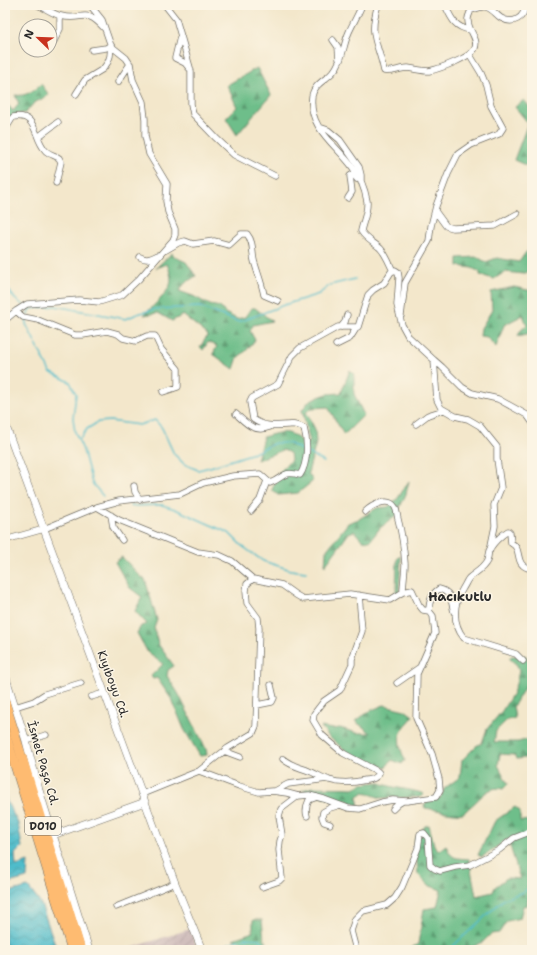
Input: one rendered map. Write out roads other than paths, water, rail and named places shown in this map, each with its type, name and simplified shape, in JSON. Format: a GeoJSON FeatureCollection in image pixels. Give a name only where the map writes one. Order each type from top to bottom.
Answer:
{"type":"FeatureCollection","features":[{"type":"Feature","properties":{"kind":"highway","name":"D010"},"geometry":{"type":"LineString","coordinates":[[5,702],[81,950]]}},
{"type":"Feature","properties":{"kind":"highway","name":"D010"},"geometry":{"type":"LineString","coordinates":[[5,733],[72,950]]}},
{"type":"Feature","properties":{"kind":"street"},"geometry":{"type":"LineString","coordinates":[[38,5],[60,16],[70,17],[86,15],[96,19],[106,31]]}},
{"type":"Feature","properties":{"kind":"street"},"geometry":{"type":"LineString","coordinates":[[76,94],[85,80],[99,71],[108,62],[110,56],[111,45],[102,20],[90,5]]}},
{"type":"Feature","properties":{"kind":"street"},"geometry":{"type":"LineString","coordinates":[[165,5],[176,19],[181,32],[191,71],[191,104],[193,114],[234,155],[275,176]]}},
{"type":"Feature","properties":{"kind":"street"},"geometry":{"type":"LineString","coordinates":[[362,5],[349,32],[339,65],[330,75],[318,84],[313,92],[312,99],[315,122],[353,168],[361,184],[367,203],[362,231],[382,252],[393,271],[398,272],[397,305],[402,325],[408,336],[462,387],[472,393],[498,399],[529,415],[532,422]]}},
{"type":"Feature","properties":{"kind":"street"},"geometry":{"type":"LineString","coordinates":[[378,5],[374,19],[373,32],[384,71],[390,72],[407,68],[428,71],[438,69],[470,55],[475,49],[476,42],[470,30],[468,20],[471,10],[488,6],[502,19],[513,21],[520,18],[525,11],[525,5]]}},
{"type":"Feature","properties":{"kind":"street"},"geometry":{"type":"LineString","coordinates":[[444,5],[453,22],[461,28],[470,30]]}},
{"type":"Feature","properties":{"kind":"street"},"geometry":{"type":"LineString","coordinates":[[58,33],[60,29],[60,16]]}},
{"type":"Feature","properties":{"kind":"street"},"geometry":{"type":"LineString","coordinates":[[181,32],[175,58],[185,63],[191,71]]}},
{"type":"Feature","properties":{"kind":"street"},"geometry":{"type":"LineString","coordinates":[[333,40],[338,47],[339,65]]}},
{"type":"Feature","properties":{"kind":"street"},"geometry":{"type":"LineString","coordinates":[[92,50],[106,48],[111,45]]}},
{"type":"Feature","properties":{"kind":"street"},"geometry":{"type":"LineString","coordinates":[[5,320],[27,304],[79,300],[100,302],[122,295],[161,254],[173,240],[175,235],[175,229],[168,212],[166,201],[167,184],[150,154],[145,136],[143,102],[133,80],[130,64],[126,58],[111,45]]}},
{"type":"Feature","properties":{"kind":"street"},"geometry":{"type":"LineString","coordinates":[[401,317],[405,283],[429,241],[435,211],[448,174],[458,154],[471,145],[499,134],[503,128],[491,106],[486,85],[481,73],[470,55]]}},
{"type":"Feature","properties":{"kind":"street"},"geometry":{"type":"LineString","coordinates":[[118,82],[130,64]]}},
{"type":"Feature","properties":{"kind":"street"},"geometry":{"type":"LineString","coordinates":[[5,130],[13,117],[21,116],[28,119],[46,152],[59,158],[61,162],[56,183]]}},
{"type":"Feature","properties":{"kind":"street"},"geometry":{"type":"LineString","coordinates":[[38,137],[58,122]]}},
{"type":"Feature","properties":{"kind":"street"},"geometry":{"type":"LineString","coordinates":[[348,198],[352,192],[350,176],[353,174],[361,184]]}},
{"type":"Feature","properties":{"kind":"street"},"geometry":{"type":"LineString","coordinates":[[435,211],[446,226],[454,228],[494,226],[517,214]]}},
{"type":"Feature","properties":{"kind":"street"},"geometry":{"type":"LineString","coordinates":[[140,257],[143,259],[149,259],[161,254],[178,243],[185,241],[193,244],[214,240],[229,245],[241,234],[247,234],[252,240],[254,263],[259,274],[264,295],[278,301]]}},
{"type":"Feature","properties":{"kind":"street"},"geometry":{"type":"LineString","coordinates":[[336,345],[350,338],[357,327],[368,295],[384,283],[393,271]]}},
{"type":"Feature","properties":{"kind":"street"},"geometry":{"type":"LineString","coordinates":[[16,311],[23,318],[38,320],[74,334],[83,335],[107,331],[118,334],[123,338],[136,341],[147,336],[155,336],[161,349],[178,369],[178,387],[164,392]]}},
{"type":"Feature","properties":{"kind":"street"},"geometry":{"type":"LineString","coordinates":[[341,327],[345,322],[347,315]]}},
{"type":"Feature","properties":{"kind":"street"},"geometry":{"type":"LineString","coordinates":[[5,540],[44,529],[97,507],[119,501],[140,500],[180,494],[203,483],[233,476],[260,474],[270,484],[283,475],[291,472],[300,475],[305,464],[307,438],[304,428],[293,424],[288,426],[266,426],[258,423],[253,419],[250,402],[252,398],[278,384],[292,356],[300,348],[328,331],[341,327],[357,327]]}},
{"type":"Feature","properties":{"kind":"street"},"geometry":{"type":"LineString","coordinates":[[434,360],[436,400],[444,410],[455,416],[468,419],[480,426],[497,447],[501,488],[494,506],[495,526],[487,561],[477,573],[468,578],[456,601],[455,618]]}},
{"type":"Feature","properties":{"kind":"street"},"geometry":{"type":"LineString","coordinates":[[416,424],[428,415],[444,410]]}},
{"type":"Feature","properties":{"kind":"street"},"geometry":{"type":"LineString","coordinates":[[236,414],[255,429],[263,430],[274,426]]}},
{"type":"Feature","properties":{"kind":"street","name":"Kıyıboyu Cd."},"geometry":{"type":"LineString","coordinates":[[6,428],[175,883],[202,950]]}},
{"type":"Feature","properties":{"kind":"street"},"geometry":{"type":"LineString","coordinates":[[251,511],[260,500],[267,481]]}},
{"type":"Feature","properties":{"kind":"street"},"geometry":{"type":"LineString","coordinates":[[134,486],[135,492],[140,500]]}},
{"type":"Feature","properties":{"kind":"street"},"geometry":{"type":"LineString","coordinates":[[365,512],[374,504],[382,502],[395,507],[404,550],[405,566],[403,575],[403,592]]}},
{"type":"Feature","properties":{"kind":"street"},"geometry":{"type":"LineString","coordinates":[[97,507],[120,520],[198,552],[219,555],[232,561],[253,579],[282,585],[296,596],[303,599],[333,595],[359,595],[390,600],[403,592],[412,590],[423,610],[429,611]]}},
{"type":"Feature","properties":{"kind":"street"},"geometry":{"type":"LineString","coordinates":[[111,515],[113,527],[122,540]]}},
{"type":"Feature","properties":{"kind":"street"},"geometry":{"type":"LineString","coordinates":[[490,550],[496,541],[508,531],[510,533],[511,543],[517,548],[519,562],[526,568],[532,570]]}},
{"type":"Feature","properties":{"kind":"street"},"geometry":{"type":"LineString","coordinates":[[142,794],[199,771],[224,751],[253,733],[256,726],[260,628],[258,618],[247,603],[246,591],[247,584],[253,579]]}},
{"type":"Feature","properties":{"kind":"street"},"geometry":{"type":"LineString","coordinates":[[199,771],[259,792],[275,791],[298,796],[309,795],[348,808],[360,809],[393,800],[404,801],[436,797],[440,790],[439,779],[432,754],[416,718],[417,674],[435,632],[433,616],[429,611],[429,604],[434,592],[439,589],[446,591],[449,594],[458,631],[464,638],[516,654],[523,661]]}},
{"type":"Feature","properties":{"kind":"street"},"geometry":{"type":"LineString","coordinates":[[283,759],[290,765],[339,782],[354,782],[374,779],[379,773],[343,753],[322,735],[313,720],[314,714],[324,701],[340,690],[352,664],[352,658],[362,630],[359,595]]}},
{"type":"Feature","properties":{"kind":"street"},"geometry":{"type":"LineString","coordinates":[[397,684],[420,667]]}},
{"type":"Feature","properties":{"kind":"street","name":"İsmet Paşa Cd."},"geometry":{"type":"LineString","coordinates":[[5,675],[89,950]]}},
{"type":"Feature","properties":{"kind":"street"},"geometry":{"type":"LineString","coordinates":[[15,707],[34,701],[45,694],[80,683]]}},
{"type":"Feature","properties":{"kind":"street"},"geometry":{"type":"LineString","coordinates":[[257,705],[272,702],[274,698],[271,685]]}},
{"type":"Feature","properties":{"kind":"street"},"geometry":{"type":"LineString","coordinates":[[92,697],[104,693]]}},
{"type":"Feature","properties":{"kind":"street"},"geometry":{"type":"LineString","coordinates":[[26,742],[46,735]]}},
{"type":"Feature","properties":{"kind":"street"},"geometry":{"type":"LineString","coordinates":[[224,751],[240,757]]}},
{"type":"Feature","properties":{"kind":"street"},"geometry":{"type":"LineString","coordinates":[[275,791],[288,784],[327,779]]}},
{"type":"Feature","properties":{"kind":"street"},"geometry":{"type":"LineString","coordinates":[[262,887],[279,881],[282,878],[279,850],[282,835],[279,816],[281,809],[298,796]]}},
{"type":"Feature","properties":{"kind":"street"},"geometry":{"type":"LineString","coordinates":[[307,816],[306,812],[309,800],[318,797]]}},
{"type":"Feature","properties":{"kind":"street"},"geometry":{"type":"LineString","coordinates":[[394,809],[398,804],[404,801]]}},
{"type":"Feature","properties":{"kind":"street"},"geometry":{"type":"LineString","coordinates":[[53,835],[145,802]]}},
{"type":"Feature","properties":{"kind":"street"},"geometry":{"type":"LineString","coordinates":[[330,824],[324,822],[322,817],[323,812],[341,805]]}},
{"type":"Feature","properties":{"kind":"street"},"geometry":{"type":"LineString","coordinates":[[356,950],[350,931],[355,919],[363,911],[387,905],[395,898],[402,887],[418,848],[420,834],[424,833],[428,838],[430,865],[435,869],[440,870],[470,865],[499,850],[514,838],[532,830]]}},
{"type":"Feature","properties":{"kind":"street"},"geometry":{"type":"LineString","coordinates":[[116,907],[175,883]]}},
{"type":"Feature","properties":{"kind":"water"},"geometry":{"type":"Polygon","coordinates":[[[5,793],[7,802],[18,823],[22,847],[15,854],[16,866],[28,862],[27,878],[5,884],[5,793]]]}},
{"type":"Feature","properties":{"kind":"water"},"geometry":{"type":"Polygon","coordinates":[[[28,887],[41,904],[57,950],[5,950],[5,893],[28,887]]]}},
{"type":"Feature","properties":{"kind":"waterway"},"geometry":{"type":"LineString","coordinates":[[29,309],[55,306],[126,319],[155,309],[200,307],[239,322],[319,294],[330,285],[355,279]]}},
{"type":"Feature","properties":{"kind":"waterway"},"geometry":{"type":"LineString","coordinates":[[5,285],[15,299],[23,305]]}},
{"type":"Feature","properties":{"kind":"waterway"},"geometry":{"type":"LineString","coordinates":[[26,307],[29,309],[28,315]]}},
{"type":"Feature","properties":{"kind":"waterway"},"geometry":{"type":"LineString","coordinates":[[27,319],[26,324],[50,372],[70,382],[76,394],[73,418],[75,432],[83,450],[92,483],[103,496]]}},
{"type":"Feature","properties":{"kind":"waterway"},"geometry":{"type":"LineString","coordinates":[[79,440],[87,429],[98,422],[110,421],[139,425],[155,420],[162,428],[174,454],[184,464],[198,470],[254,453],[275,443],[289,443],[305,452]]}},
{"type":"Feature","properties":{"kind":"waterway"},"geometry":{"type":"LineString","coordinates":[[308,453],[324,462]]}},
{"type":"Feature","properties":{"kind":"waterway"},"geometry":{"type":"LineString","coordinates":[[130,506],[162,505],[175,509],[229,533],[242,546],[263,561],[291,570],[306,572]]}},
{"type":"Feature","properties":{"kind":"waterway"},"geometry":{"type":"LineString","coordinates":[[445,950],[452,947],[504,899],[523,892],[532,886]]}},
{"type":"Feature","properties":{"kind":"waterway"},"geometry":{"type":"LineString","coordinates":[[222,946],[245,938],[260,939],[269,950]]}},
{"type":"Feature","properties":{"kind":"district","name":"Hacıkutlu"},"geometry":{"type":"Point","coordinates":[460,596]}}]}
